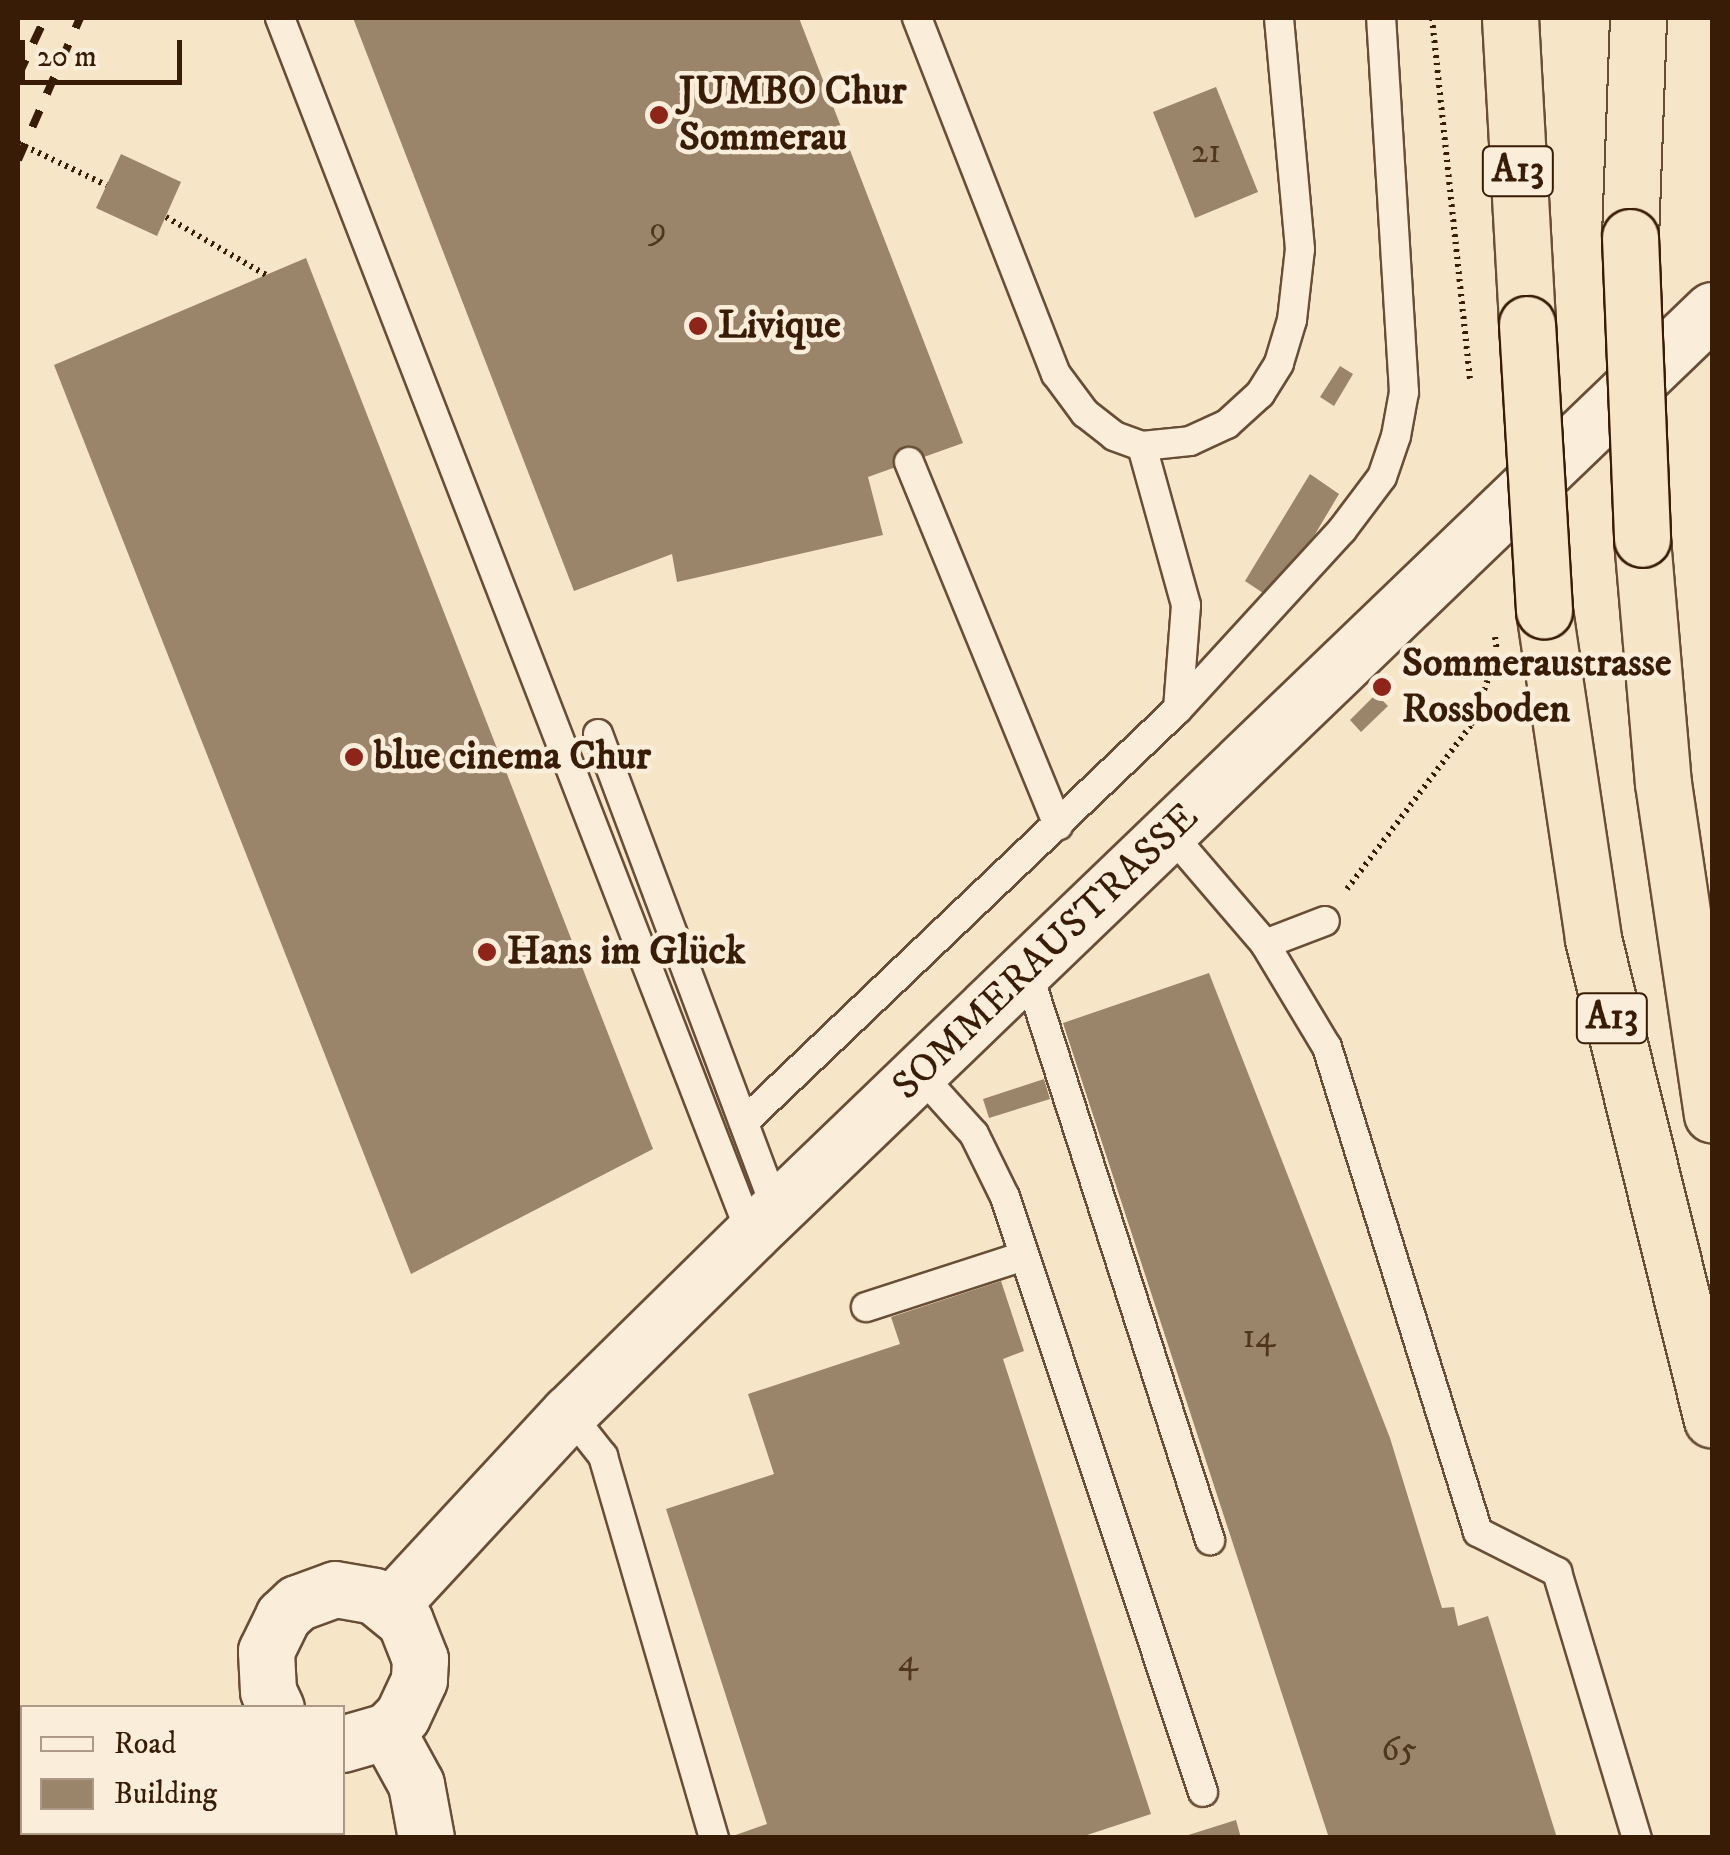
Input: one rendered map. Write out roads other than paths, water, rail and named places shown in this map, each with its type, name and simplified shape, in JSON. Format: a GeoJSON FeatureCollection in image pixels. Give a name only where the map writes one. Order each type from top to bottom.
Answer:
{"type":"FeatureCollection","features":[{"type":"Feature","properties":{"kind":"highway","name":"A13"},"geometry":{"type":"LineString","coordinates":[[1510,18],[1544,610],[1592,938],[1712,1418]]}},
{"type":"Feature","properties":{"kind":"highway","name":"A13"},"geometry":{"type":"LineString","coordinates":[[1638,18],[1630,237],[1642,539],[1663,783],[1712,1114]]}},
{"type":"Feature","properties":{"kind":"street","name":"SOMMERAUSTRASSE"},"geometry":{"type":"LineString","coordinates":[[390,1606],[569,1412],[1712,310]]}},
{"type":"Feature","properties":{"kind":"street"},"geometry":{"type":"LineString","coordinates":[[275,1705],[266,1652],[298,1602],[355,1590],[390,1606],[406,1621],[420,1659],[413,1699],[365,1738],[416,1784],[426,1838]]}},
{"type":"Feature","properties":{"kind":"lane"},"geometry":{"type":"LineString","coordinates":[[280,18],[764,1222]]}},
{"type":"Feature","properties":{"kind":"lane"},"geometry":{"type":"LineString","coordinates":[[917,18],[1056,374],[1085,413],[1114,436],[1142,446],[1190,441],[1227,424],[1260,394],[1279,363],[1292,320],[1300,249],[1279,18]]}},
{"type":"Feature","properties":{"kind":"lane"},"geometry":{"type":"LineString","coordinates":[[744,1122],[1178,709],[1342,530],[1382,478],[1396,436],[1404,392],[1381,18]]}},
{"type":"Feature","properties":{"kind":"lane"},"geometry":{"type":"LineString","coordinates":[[1142,446],[1186,605],[1178,709]]}},
{"type":"Feature","properties":{"kind":"lane"},"geometry":{"type":"LineString","coordinates":[[909,462],[1058,826]]}},
{"type":"Feature","properties":{"kind":"lane"},"geometry":{"type":"LineString","coordinates":[[598,734],[744,1122],[764,1222]]}},
{"type":"Feature","properties":{"kind":"lane"},"geometry":{"type":"LineString","coordinates":[[1170,834],[1266,944],[1326,1047],[1478,1532],[1557,1572],[1637,1838]]}},
{"type":"Feature","properties":{"kind":"lane"},"geometry":{"type":"LineString","coordinates":[[1266,944],[1324,921]]}},
{"type":"Feature","properties":{"kind":"lane"},"geometry":{"type":"LineString","coordinates":[[1027,970],[1210,1540]]}},
{"type":"Feature","properties":{"kind":"lane"},"geometry":{"type":"LineString","coordinates":[[919,1073],[982,1148],[1024,1256],[1203,1792]]}},
{"type":"Feature","properties":{"kind":"lane"},"geometry":{"type":"LineString","coordinates":[[866,1307],[1024,1256]]}},
{"type":"Feature","properties":{"kind":"lane"},"geometry":{"type":"LineString","coordinates":[[569,1412],[603,1456],[714,1838]]}},
{"type":"Feature","properties":{"kind":"railway"},"geometry":{"type":"LineString","coordinates":[[18,76],[45,18]]}},
{"type":"Feature","properties":{"kind":"railway"},"geometry":{"type":"LineString","coordinates":[[18,160],[80,18]]}},
{"type":"Feature","properties":{"kind":"place","name":"JUMBO Chur Sommerau"},"geometry":{"type":"Point","coordinates":[659,115]}},
{"type":"Feature","properties":{"kind":"place","name":"Livique"},"geometry":{"type":"Point","coordinates":[698,326]}},
{"type":"Feature","properties":{"kind":"place","name":"Sommeraustrasse Rossboden"},"geometry":{"type":"Point","coordinates":[1382,687]}},
{"type":"Feature","properties":{"kind":"place","name":"blue cinema Chur"},"geometry":{"type":"Point","coordinates":[354,757]}},
{"type":"Feature","properties":{"kind":"place","name":"Hans im Glück"},"geometry":{"type":"Point","coordinates":[487,952]}}]}
